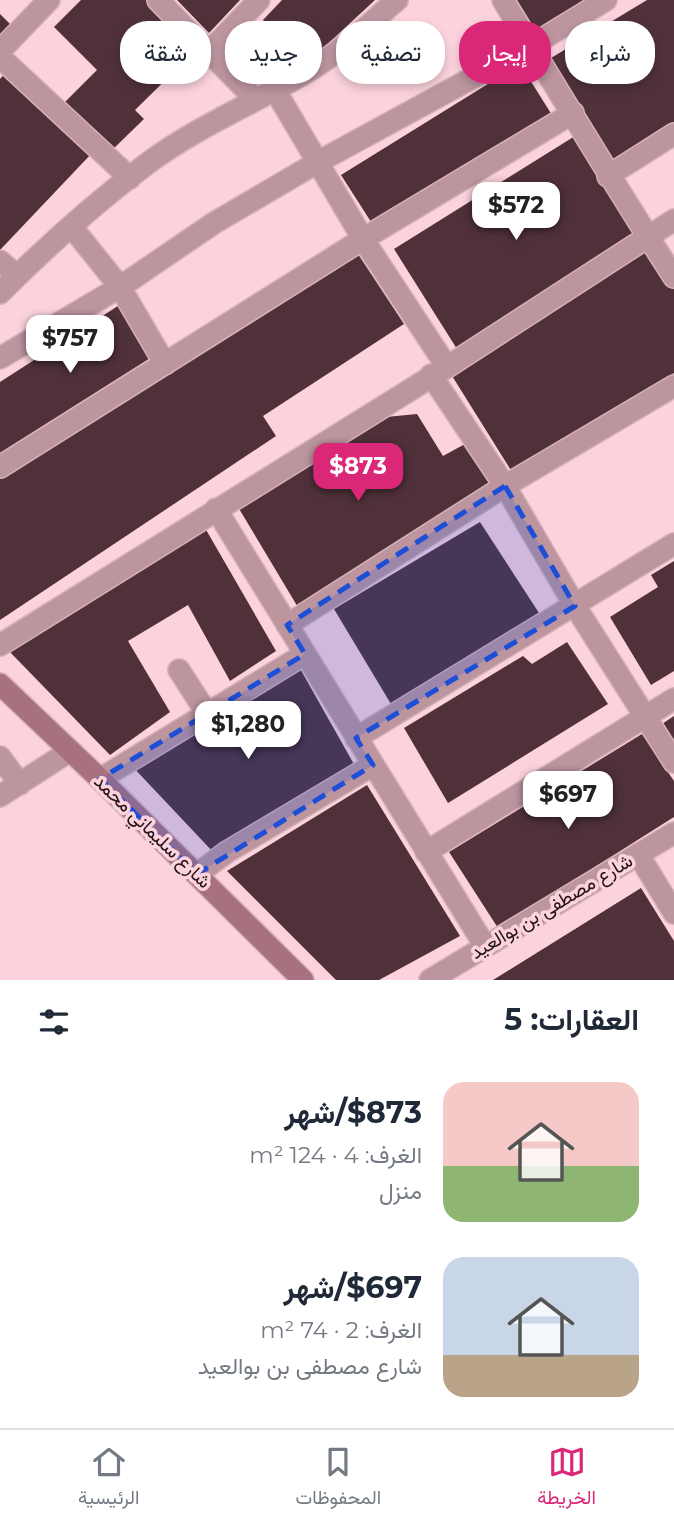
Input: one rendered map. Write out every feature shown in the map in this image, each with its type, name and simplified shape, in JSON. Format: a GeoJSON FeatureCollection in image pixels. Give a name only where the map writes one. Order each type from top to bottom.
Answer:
{"type":"FeatureCollection","features":[{"type":"Feature","properties":{"kind":"street"},"geometry":{"type":"LineString","coordinates":[[0,51],[49,0]]}},
{"type":"Feature","properties":{"kind":"street"},"geometry":{"type":"LineString","coordinates":[[158,0],[179,21]]}},
{"type":"Feature","properties":{"kind":"street"},"geometry":{"type":"LineString","coordinates":[[211,50],[259,0]]}},
{"type":"Feature","properties":{"kind":"street"},"geometry":{"type":"LineString","coordinates":[[0,293],[71,226],[149,162],[329,57],[397,0]]}},
{"type":"Feature","properties":{"kind":"street"},"geometry":{"type":"LineString","coordinates":[[503,0],[516,21]]}},
{"type":"Feature","properties":{"kind":"street"},"geometry":{"type":"LineString","coordinates":[[551,34],[606,0]]}},
{"type":"Feature","properties":{"kind":"street"},"geometry":{"type":"LineString","coordinates":[[211,54],[255,99]]}},
{"type":"Feature","properties":{"kind":"street"},"geometry":{"type":"LineString","coordinates":[[0,57],[130,177]]}},
{"type":"Feature","properties":{"kind":"street"},"geometry":{"type":"LineString","coordinates":[[551,78],[608,176],[674,276]]}},
{"type":"Feature","properties":{"kind":"street"},"geometry":{"type":"LineString","coordinates":[[0,358],[120,287],[214,223],[318,162],[461,84]]}},
{"type":"Feature","properties":{"kind":"street"},"geometry":{"type":"LineString","coordinates":[[275,90],[575,606],[674,762]]}},
{"type":"Feature","properties":{"kind":"street"},"geometry":{"type":"LineString","coordinates":[[0,467],[363,239],[573,113]]}},
{"type":"Feature","properties":{"kind":"street"},"geometry":{"type":"LineString","coordinates":[[608,176],[674,134]]}},
{"type":"Feature","properties":{"kind":"street"},"geometry":{"type":"LineString","coordinates":[[0,645],[439,371],[674,220]]}},
{"type":"Feature","properties":{"kind":"street"},"geometry":{"type":"LineString","coordinates":[[71,226],[120,287],[164,364]]}},
{"type":"Feature","properties":{"kind":"street"},"geometry":{"type":"LineString","coordinates":[[0,261],[17,276]]}},
{"type":"Feature","properties":{"kind":"street"},"geometry":{"type":"LineString","coordinates":[[287,625],[505,486],[674,386]]}},
{"type":"Feature","properties":{"kind":"street"},"geometry":{"type":"LineString","coordinates":[[216,509],[485,946]]}},
{"type":"Feature","properties":{"kind":"street"},"geometry":{"type":"LineString","coordinates":[[356,738],[674,544]]}},
{"type":"Feature","properties":{"kind":"street"},"geometry":{"type":"LineString","coordinates":[[100,779],[305,654]]}},
{"type":"Feature","properties":{"kind":"street"},"geometry":{"type":"LineString","coordinates":[[179,670],[208,715]]}},
{"type":"Feature","properties":{"kind":"street","name":"شارع سليماني محمد"},"geometry":{"type":"LineString","coordinates":[[0,684],[303,980]]}},
{"type":"Feature","properties":{"kind":"street"},"geometry":{"type":"LineString","coordinates":[[426,852],[674,699]]}},
{"type":"Feature","properties":{"kind":"street"},"geometry":{"type":"LineString","coordinates":[[0,796],[70,751]]}},
{"type":"Feature","properties":{"kind":"street"},"geometry":{"type":"LineString","coordinates":[[0,757],[20,784]]}},
{"type":"Feature","properties":{"kind":"street"},"geometry":{"type":"LineString","coordinates":[[197,874],[227,852],[373,765]]}},
{"type":"Feature","properties":{"kind":"street","name":"شارع مصطفى بن بوالعيد"},"geometry":{"type":"LineString","coordinates":[[429,980],[674,833]]}},
{"type":"Feature","properties":{"kind":"street"},"geometry":{"type":"LineString","coordinates":[[638,854],[674,913]]}},
{"type":"Feature","properties":{"kind":"highlighted area"},"geometry":{"type":"Polygon","coordinates":[[[505,486],[575,606],[356,738],[373,765],[197,874],[100,779],[305,654],[287,625],[505,486]]]}},
{"type":"Feature","properties":{"kind":"building"},"geometry":{"type":"Polygon","coordinates":[[[81,0],[147,0],[168,21],[120,21],[120,84],[161,84],[135,110],[144,119],[110,152],[63,104],[97,70],[54,27],[81,0]]]}},
{"type":"Feature","properties":{"kind":"building"},"geometry":{"type":"Polygon","coordinates":[[[177,0],[240,0],[211,31],[211,21],[197,21],[177,0]]]}},
{"type":"Feature","properties":{"kind":"building"},"geometry":{"type":"Polygon","coordinates":[[[282,0],[375,0],[352,21],[336,21],[336,36],[322,49],[322,21],[263,20],[282,0]]]}},
{"type":"Feature","properties":{"kind":"building"},"geometry":{"type":"Polygon","coordinates":[[[517,0],[592,0],[551,26],[551,21],[530,21],[517,0]]]}},
{"type":"Feature","properties":{"kind":"building"},"geometry":{"type":"Polygon","coordinates":[[[647,0],[674,0],[674,123],[613,160],[567,84],[655,84],[655,21],[612,21],[647,0]]]}},
{"type":"Feature","properties":{"kind":"building"},"geometry":{"type":"Polygon","coordinates":[[[0,14],[17,31],[0,48],[0,14]]]}},
{"type":"Feature","properties":{"kind":"building"},"geometry":{"type":"Polygon","coordinates":[[[565,50],[565,81],[551,58],[565,50]]]}},
{"type":"Feature","properties":{"kind":"building"},"geometry":{"type":"Polygon","coordinates":[[[7,71],[93,152],[0,250],[0,79],[7,71]]]}},
{"type":"Feature","properties":{"kind":"building"},"geometry":{"type":"Polygon","coordinates":[[[488,84],[533,84],[552,115],[373,225],[341,175],[488,84]]]}},
{"type":"Feature","properties":{"kind":"building"},"geometry":{"type":"Polygon","coordinates":[[[575,136],[638,236],[457,349],[394,249],[575,136]]]}},
{"type":"Feature","properties":{"kind":"building"},"geometry":{"type":"Polygon","coordinates":[[[354,248],[404,324],[263,416],[276,436],[0,620],[0,477],[354,248]]]}},
{"type":"Feature","properties":{"kind":"building"},"geometry":{"type":"Polygon","coordinates":[[[650,248],[674,286],[674,373],[512,472],[449,371],[650,248]]]}},
{"type":"Feature","properties":{"kind":"building"},"geometry":{"type":"Polygon","coordinates":[[[121,304],[155,355],[0,453],[0,382],[121,304]]]}},
{"type":"Feature","properties":{"kind":"building"},"geometry":{"type":"Polygon","coordinates":[[[417,414],[443,456],[465,444],[493,480],[299,609],[238,507],[386,417],[417,414]]]}},
{"type":"Feature","properties":{"kind":"building"},"geometry":{"type":"Polygon","coordinates":[[[480,522],[539,613],[391,704],[334,609],[480,522]]]}},
{"type":"Feature","properties":{"kind":"building"},"geometry":{"type":"Polygon","coordinates":[[[205,528],[276,651],[230,681],[188,605],[128,641],[170,712],[110,755],[8,650],[205,528]]]}},
{"type":"Feature","properties":{"kind":"building"},"geometry":{"type":"Polygon","coordinates":[[[674,561],[674,671],[651,685],[610,617],[658,587],[651,575],[674,561]]]}},
{"type":"Feature","properties":{"kind":"building"},"geometry":{"type":"Polygon","coordinates":[[[567,642],[608,704],[448,803],[404,728],[523,656],[532,664],[567,642]]]}},
{"type":"Feature","properties":{"kind":"building"},"geometry":{"type":"Polygon","coordinates":[[[298,665],[355,766],[214,853],[131,765],[298,665]]]}},
{"type":"Feature","properties":{"kind":"building"},"geometry":{"type":"Polygon","coordinates":[[[674,716],[674,742],[662,724],[674,716]]]}},
{"type":"Feature","properties":{"kind":"building"},"geometry":{"type":"Polygon","coordinates":[[[642,734],[674,781],[674,817],[498,928],[449,852],[642,734]]]}},
{"type":"Feature","properties":{"kind":"building"},"geometry":{"type":"Polygon","coordinates":[[[367,785],[460,936],[379,980],[336,980],[227,871],[367,785]]]}},
{"type":"Feature","properties":{"kind":"building"},"geometry":{"type":"Polygon","coordinates":[[[641,888],[674,941],[674,980],[493,980],[641,888]]]}}]}
